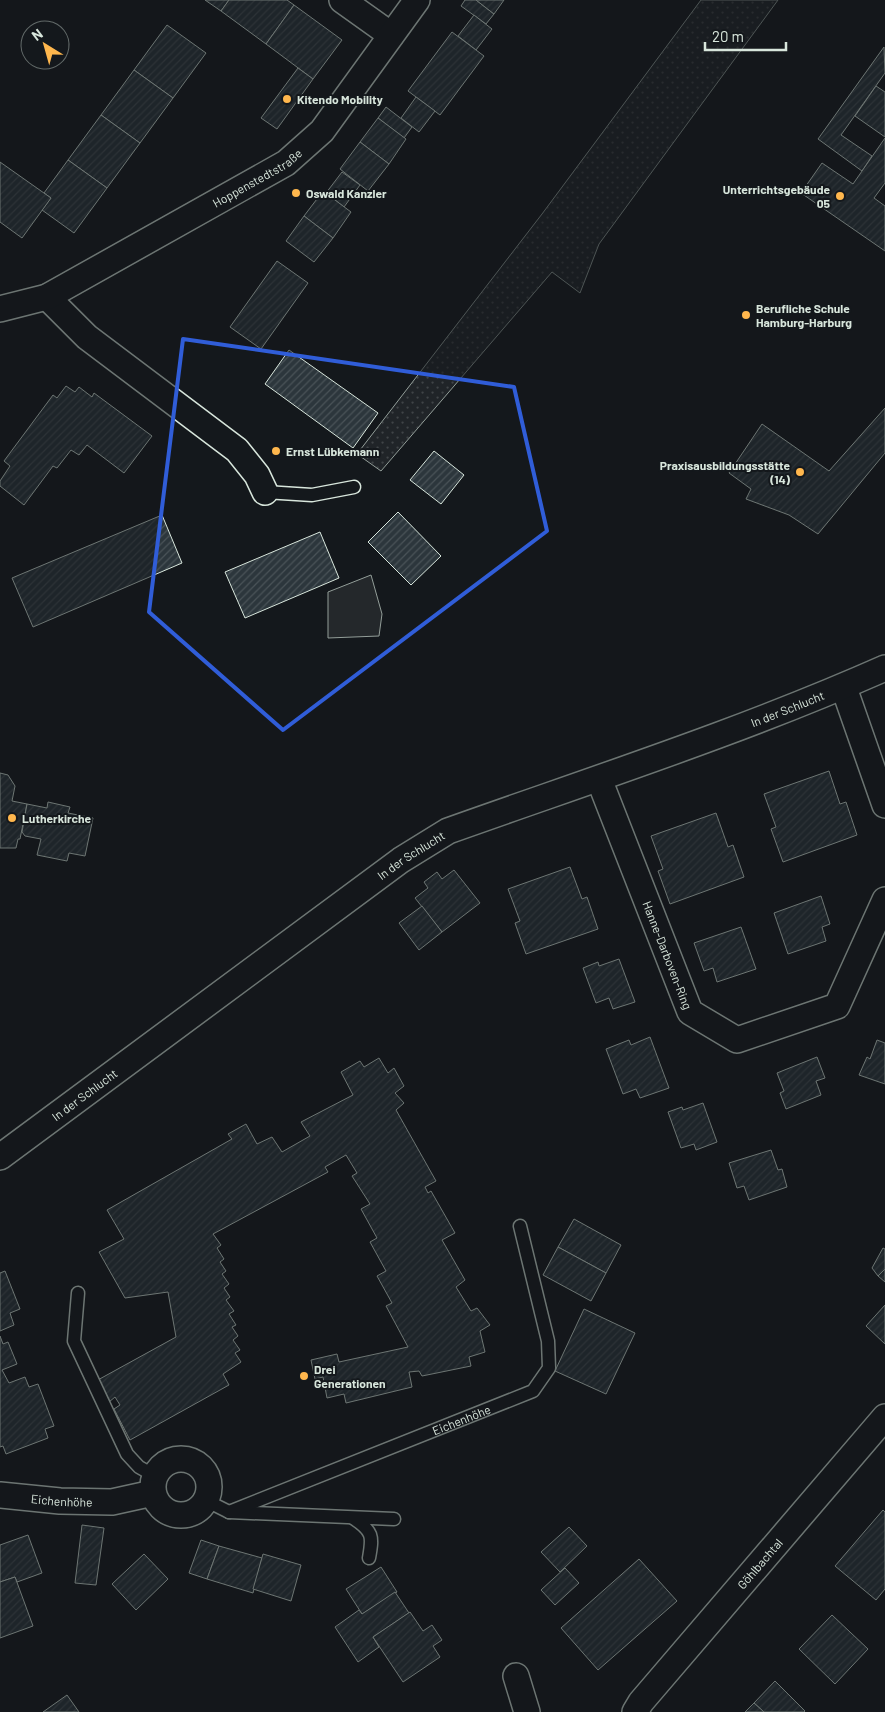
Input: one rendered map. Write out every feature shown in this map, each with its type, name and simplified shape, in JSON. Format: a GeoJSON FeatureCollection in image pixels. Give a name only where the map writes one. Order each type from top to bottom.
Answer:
{"type":"FeatureCollection","features":[{"type":"Feature","properties":{"kind":"street"},"geometry":{"type":"LineString","coordinates":[[342,0],[391,35]]}},
{"type":"Feature","properties":{"kind":"street","name":"Hoppenstedtstraße"},"geometry":{"type":"LineString","coordinates":[[0,309],[47,297],[286,163],[322,131],[417,0]]}},
{"type":"Feature","properties":{"kind":"street"},"geometry":{"type":"LineString","coordinates":[[47,297],[87,337],[238,450],[257,474],[264,492]]}},
{"type":"Feature","properties":{"kind":"street","name":"In der Schlucht"},"geometry":{"type":"LineString","coordinates":[[0,1157],[401,860],[448,832],[844,688],[885,668]]}},
{"type":"Feature","properties":{"kind":"street"},"geometry":{"type":"LineString","coordinates":[[844,688],[885,804]]}},
{"type":"Feature","properties":{"kind":"street","name":"Hanne-Darboven-Ring"},"geometry":{"type":"LineString","coordinates":[[600,778],[690,1012],[737,1040],[837,1006],[885,900]]}},
{"type":"Feature","properties":{"kind":"street","name":"Göhlbachtal"},"geometry":{"type":"LineString","coordinates":[[635,1712],[641,1702],[885,1417]]}},
{"type":"Feature","properties":{"kind":"street","name":"Eichenhöhe"},"geometry":{"type":"LineString","coordinates":[[0,1495],[60,1501],[112,1502],[154,1484],[166,1463],[177,1459],[189,1460],[200,1466],[206,1473],[209,1492],[205,1500]]}},
{"type":"Feature","properties":{"kind":"street"},"geometry":{"type":"LineString","coordinates":[[154,1484],[158,1503],[166,1510],[177,1514],[188,1514],[198,1508],[205,1500]]}},
{"type":"Feature","properties":{"kind":"street"},"geometry":{"type":"LineString","coordinates":[[516,1676],[527,1712]]}},
{"type":"Feature","properties":{"kind":"lane"},"geometry":{"type":"LineString","coordinates":[[264,492],[312,495],[354,487]]}},
{"type":"Feature","properties":{"kind":"lane","name":"Eichenhöhe"},"geometry":{"type":"LineString","coordinates":[[228,1512],[533,1391],[549,1368],[548,1341],[520,1226]]}},
{"type":"Feature","properties":{"kind":"lane"},"geometry":{"type":"LineString","coordinates":[[78,1293],[74,1341],[127,1454],[154,1484]]}},
{"type":"Feature","properties":{"kind":"lane"},"geometry":{"type":"LineString","coordinates":[[205,1500],[228,1512],[394,1519]]}},
{"type":"Feature","properties":{"kind":"lane"},"geometry":{"type":"LineString","coordinates":[[351,1517],[366,1527],[372,1540],[368,1558]]}},
{"type":"Feature","properties":{"kind":"highlighted area"},"geometry":{"type":"Polygon","coordinates":[[[183,339],[514,387],[547,531],[283,730],[149,612],[183,339]]]}},
{"type":"Feature","properties":{"kind":"shaded area"},"geometry":{"type":"Polygon","coordinates":[[[701,0],[778,0],[599,244],[580,293],[552,272],[381,471],[357,454],[542,214],[701,0]]]}},
{"type":"Feature","properties":{"kind":"shaded area"},"geometry":{"type":"Polygon","coordinates":[[[371,575],[382,614],[379,636],[328,638],[328,592],[371,575]]]}},
{"type":"Feature","properties":{"kind":"building"},"geometry":{"type":"Polygon","coordinates":[[[205,0],[229,0],[221,11],[205,0]]]}},
{"type":"Feature","properties":{"kind":"building"},"geometry":{"type":"Polygon","coordinates":[[[229,0],[287,0],[294,5],[266,44],[221,11],[229,0]]]}},
{"type":"Feature","properties":{"kind":"building"},"geometry":{"type":"Polygon","coordinates":[[[465,0],[476,0],[494,14],[486,24],[461,6],[465,0]]]}},
{"type":"Feature","properties":{"kind":"building"},"geometry":{"type":"Polygon","coordinates":[[[476,0],[504,0],[494,14],[476,0]]]}},
{"type":"Feature","properties":{"kind":"building"},"geometry":{"type":"Polygon","coordinates":[[[294,5],[342,40],[313,79],[266,44],[294,5]]]}},
{"type":"Feature","properties":{"kind":"building"},"geometry":{"type":"Polygon","coordinates":[[[474,15],[492,29],[476,50],[458,36],[474,15]]]}},
{"type":"Feature","properties":{"kind":"building"},"geometry":{"type":"Polygon","coordinates":[[[167,25],[206,53],[173,98],[134,70],[167,25]]]}},
{"type":"Feature","properties":{"kind":"building"},"geometry":{"type":"Polygon","coordinates":[[[452,32],[484,56],[440,115],[408,91],[452,32]]]}},
{"type":"Feature","properties":{"kind":"building"},"geometry":{"type":"Polygon","coordinates":[[[884,47],[885,73],[841,135],[872,156],[862,171],[818,139],[884,47]]]}},
{"type":"Feature","properties":{"kind":"building"},"geometry":{"type":"Polygon","coordinates":[[[298,68],[313,79],[277,129],[261,118],[298,68]]]}},
{"type":"Feature","properties":{"kind":"building"},"geometry":{"type":"Polygon","coordinates":[[[134,70],[173,98],[140,143],[101,115],[134,70]]]}},
{"type":"Feature","properties":{"kind":"building"},"geometry":{"type":"Polygon","coordinates":[[[876,86],[885,92],[885,137],[855,116],[876,86]]]}},
{"type":"Feature","properties":{"kind":"building"},"geometry":{"type":"Polygon","coordinates":[[[416,97],[435,111],[419,132],[401,118],[416,97]]]}},
{"type":"Feature","properties":{"kind":"building"},"geometry":{"type":"Polygon","coordinates":[[[386,107],[412,127],[404,138],[378,118],[386,107]]]}},
{"type":"Feature","properties":{"kind":"building"},"geometry":{"type":"Polygon","coordinates":[[[101,115],[140,143],[107,188],[68,160],[101,115]]]}},
{"type":"Feature","properties":{"kind":"building"},"geometry":{"type":"Polygon","coordinates":[[[378,118],[406,139],[389,164],[360,142],[378,118]]]}},
{"type":"Feature","properties":{"kind":"building","name":"Unterrichtsgebäude 05"},"geometry":{"type":"Polygon","coordinates":[[[885,138],[885,183],[874,198],[885,206],[885,251],[801,193],[822,163],[853,184],[885,138]]]}},
{"type":"Feature","properties":{"kind":"building"},"geometry":{"type":"Polygon","coordinates":[[[360,142],[389,164],[368,191],[340,169],[360,142]]]}},
{"type":"Feature","properties":{"kind":"building"},"geometry":{"type":"Polygon","coordinates":[[[68,160],[107,188],[74,233],[42,210],[51,198],[44,193],[68,160]]]}},
{"type":"Feature","properties":{"kind":"building"},"geometry":{"type":"Polygon","coordinates":[[[0,162],[51,198],[22,238],[0,222],[0,162]]]}},
{"type":"Feature","properties":{"kind":"building"},"geometry":{"type":"Polygon","coordinates":[[[342,172],[360,185],[344,207],[326,193],[342,172]]]}},
{"type":"Feature","properties":{"kind":"building"},"geometry":{"type":"Polygon","coordinates":[[[323,191],[351,212],[333,238],[304,216],[323,191]]]}},
{"type":"Feature","properties":{"kind":"building"},"geometry":{"type":"Polygon","coordinates":[[[304,216],[333,238],[314,262],[286,241],[304,216]]]}},
{"type":"Feature","properties":{"kind":"building"},"geometry":{"type":"Polygon","coordinates":[[[277,261],[308,283],[261,349],[230,327],[277,261]]]}},
{"type":"Feature","properties":{"kind":"building"},"geometry":{"type":"Polygon","coordinates":[[[289,350],[378,413],[353,448],[265,384],[289,350]]]}},
{"type":"Feature","properties":{"kind":"building"},"geometry":{"type":"Polygon","coordinates":[[[66,386],[75,392],[79,387],[92,397],[94,393],[152,436],[124,473],[87,445],[79,455],[71,450],[57,468],[53,466],[24,505],[0,486],[0,481],[10,466],[4,461],[53,395],[57,398],[66,386]]]}},
{"type":"Feature","properties":{"kind":"building","name":"Praxisausbildungsstätte (14)"},"geometry":{"type":"Polygon","coordinates":[[[885,408],[885,453],[818,534],[789,515],[746,499],[751,489],[729,473],[762,424],[829,471],[885,408]]]}},
{"type":"Feature","properties":{"kind":"building"},"geometry":{"type":"Polygon","coordinates":[[[434,451],[464,475],[441,504],[410,480],[434,451]]]}},
{"type":"Feature","properties":{"kind":"building"},"geometry":{"type":"Polygon","coordinates":[[[398,512],[441,556],[411,585],[368,542],[398,512]]]}},
{"type":"Feature","properties":{"kind":"building"},"geometry":{"type":"Polygon","coordinates":[[[162,515],[182,563],[33,627],[12,578],[162,515]]]}},
{"type":"Feature","properties":{"kind":"building"},"geometry":{"type":"Polygon","coordinates":[[[320,532],[339,578],[245,618],[225,572],[320,532]]]}},
{"type":"Feature","properties":{"kind":"building"},"geometry":{"type":"Polygon","coordinates":[[[829,771],[840,804],[846,802],[857,835],[783,862],[771,829],[776,827],[764,794],[829,771]]]}},
{"type":"Feature","properties":{"kind":"building","name":"Lutherkirche"},"geometry":{"type":"Polygon","coordinates":[[[0,773],[8,775],[15,786],[12,801],[27,804],[20,839],[18,839],[16,848],[0,848],[0,773]]]}},
{"type":"Feature","properties":{"kind":"building"},"geometry":{"type":"Polygon","coordinates":[[[48,802],[70,807],[68,813],[93,818],[85,856],[69,853],[67,861],[37,855],[41,839],[25,836],[22,832],[27,804],[47,808],[48,802]]]}},
{"type":"Feature","properties":{"kind":"building"},"geometry":{"type":"Polygon","coordinates":[[[716,813],[728,847],[733,845],[744,877],[670,904],[658,871],[663,869],[651,836],[716,813]]]}},
{"type":"Feature","properties":{"kind":"building"},"geometry":{"type":"Polygon","coordinates":[[[570,867],[582,899],[587,897],[598,929],[526,954],[515,923],[520,921],[508,889],[570,867]]]}},
{"type":"Feature","properties":{"kind":"building"},"geometry":{"type":"Polygon","coordinates":[[[454,870],[480,903],[442,932],[415,898],[428,888],[424,882],[437,872],[442,879],[454,870]]]}},
{"type":"Feature","properties":{"kind":"building"},"geometry":{"type":"Polygon","coordinates":[[[821,896],[830,924],[822,927],[826,941],[788,954],[774,913],[821,896]]]}},
{"type":"Feature","properties":{"kind":"building"},"geometry":{"type":"Polygon","coordinates":[[[422,906],[442,932],[419,950],[399,923],[422,906]]]}},
{"type":"Feature","properties":{"kind":"building"},"geometry":{"type":"Polygon","coordinates":[[[741,927],[756,969],[717,982],[713,968],[704,971],[694,943],[741,927]]]}},
{"type":"Feature","properties":{"kind":"building"},"geometry":{"type":"Polygon","coordinates":[[[619,959],[635,1002],[613,1009],[609,998],[596,1003],[583,968],[598,962],[599,966],[619,959]]]}},
{"type":"Feature","properties":{"kind":"building"},"geometry":{"type":"Polygon","coordinates":[[[650,1037],[669,1088],[640,1098],[636,1089],[623,1094],[606,1049],[629,1040],[631,1045],[650,1037]]]}},
{"type":"Feature","properties":{"kind":"building"},"geometry":{"type":"Polygon","coordinates":[[[877,1040],[885,1043],[885,1084],[859,1075],[867,1057],[870,1059],[877,1040]]]}},
{"type":"Feature","properties":{"kind":"building"},"geometry":{"type":"Polygon","coordinates":[[[817,1057],[825,1078],[816,1081],[821,1095],[786,1109],[780,1093],[784,1091],[777,1073],[817,1057]]]}},
{"type":"Feature","properties":{"kind":"building"},"geometry":{"type":"Polygon","coordinates":[[[379,1058],[388,1073],[394,1068],[404,1086],[395,1093],[404,1103],[396,1110],[436,1181],[425,1187],[428,1193],[431,1191],[455,1233],[442,1240],[465,1280],[456,1287],[471,1311],[477,1308],[490,1325],[480,1331],[485,1352],[469,1357],[471,1366],[422,1376],[419,1371],[409,1372],[412,1387],[346,1403],[344,1394],[327,1398],[323,1377],[315,1379],[311,1360],[337,1354],[339,1362],[408,1347],[386,1306],[392,1303],[377,1276],[386,1271],[370,1242],[377,1238],[361,1209],[370,1204],[352,1176],[357,1173],[346,1155],[325,1167],[328,1172],[213,1234],[221,1245],[217,1248],[224,1259],[220,1262],[226,1271],[222,1274],[229,1284],[224,1288],[230,1297],[226,1300],[234,1311],[229,1314],[236,1325],[232,1327],[238,1336],[233,1340],[240,1350],[235,1353],[241,1362],[223,1374],[229,1385],[130,1440],[114,1409],[120,1405],[115,1397],[109,1402],[96,1381],[176,1337],[168,1292],[125,1298],[99,1252],[124,1239],[107,1210],[232,1139],[228,1134],[246,1124],[257,1144],[272,1137],[282,1152],[310,1136],[301,1122],[353,1095],[341,1072],[360,1061],[364,1067],[379,1058]]]}},
{"type":"Feature","properties":{"kind":"building"},"geometry":{"type":"Polygon","coordinates":[[[703,1103],[717,1142],[696,1150],[694,1144],[681,1148],[668,1112],[682,1107],[683,1110],[703,1103]]]}},
{"type":"Feature","properties":{"kind":"building"},"geometry":{"type":"Polygon","coordinates":[[[771,1150],[778,1170],[782,1169],[787,1187],[749,1200],[744,1186],[737,1188],[729,1163],[771,1150]]]}},
{"type":"Feature","properties":{"kind":"building"},"geometry":{"type":"Polygon","coordinates":[[[574,1219],[621,1245],[606,1273],[558,1247],[574,1219]]]}},
{"type":"Feature","properties":{"kind":"building"},"geometry":{"type":"Polygon","coordinates":[[[558,1247],[606,1273],[591,1301],[543,1275],[558,1247]]]}},
{"type":"Feature","properties":{"kind":"building"},"geometry":{"type":"Polygon","coordinates":[[[883,1248],[885,1249],[885,1269],[878,1276],[872,1268],[883,1248]]]}},
{"type":"Feature","properties":{"kind":"building"},"geometry":{"type":"Polygon","coordinates":[[[885,1269],[885,1282],[878,1276],[885,1269]]]}},
{"type":"Feature","properties":{"kind":"building"},"geometry":{"type":"Polygon","coordinates":[[[5,1271],[20,1309],[10,1313],[14,1325],[0,1331],[0,1273],[5,1271]]]}},
{"type":"Feature","properties":{"kind":"building"},"geometry":{"type":"Polygon","coordinates":[[[885,1305],[885,1344],[866,1326],[885,1305]]]}},
{"type":"Feature","properties":{"kind":"building"},"geometry":{"type":"Polygon","coordinates":[[[584,1309],[635,1333],[606,1394],[555,1371],[584,1309]]]}},
{"type":"Feature","properties":{"kind":"building"},"geometry":{"type":"Polygon","coordinates":[[[0,1336],[3,1344],[8,1342],[17,1364],[2,1370],[9,1383],[25,1377],[29,1387],[38,1384],[54,1426],[45,1429],[48,1438],[6,1454],[3,1446],[0,1447],[0,1336]]]}},
{"type":"Feature","properties":{"kind":"building"},"geometry":{"type":"Polygon","coordinates":[[[883,1510],[885,1512],[885,1589],[876,1600],[835,1566],[883,1510]]]}},
{"type":"Feature","properties":{"kind":"building"},"geometry":{"type":"Polygon","coordinates":[[[82,1525],[104,1528],[96,1585],[75,1583],[82,1525]]]}},
{"type":"Feature","properties":{"kind":"building"},"geometry":{"type":"Polygon","coordinates":[[[569,1527],[587,1546],[560,1572],[541,1552],[569,1527]]]}},
{"type":"Feature","properties":{"kind":"building"},"geometry":{"type":"Polygon","coordinates":[[[28,1535],[42,1573],[17,1582],[15,1577],[0,1582],[0,1545],[28,1535]]]}},
{"type":"Feature","properties":{"kind":"building"},"geometry":{"type":"Polygon","coordinates":[[[201,1540],[219,1546],[207,1579],[189,1573],[201,1540]]]}},
{"type":"Feature","properties":{"kind":"building"},"geometry":{"type":"Polygon","coordinates":[[[219,1546],[262,1558],[253,1593],[207,1579],[219,1546]]]}},
{"type":"Feature","properties":{"kind":"building"},"geometry":{"type":"Polygon","coordinates":[[[144,1554],[168,1579],[136,1610],[112,1584],[144,1554]]]}},
{"type":"Feature","properties":{"kind":"building"},"geometry":{"type":"Polygon","coordinates":[[[263,1554],[301,1565],[291,1601],[253,1589],[263,1554]]]}},
{"type":"Feature","properties":{"kind":"building"},"geometry":{"type":"Polygon","coordinates":[[[639,1559],[677,1601],[598,1670],[561,1628],[639,1559]]]}},
{"type":"Feature","properties":{"kind":"building"},"geometry":{"type":"Polygon","coordinates":[[[381,1567],[397,1592],[362,1614],[346,1589],[381,1567]]]}},
{"type":"Feature","properties":{"kind":"building"},"geometry":{"type":"Polygon","coordinates":[[[565,1568],[579,1583],[555,1605],[541,1590],[565,1568]]]}},
{"type":"Feature","properties":{"kind":"building"},"geometry":{"type":"Polygon","coordinates":[[[15,1577],[33,1626],[0,1638],[0,1582],[15,1577]]]}},
{"type":"Feature","properties":{"kind":"building"},"geometry":{"type":"Polygon","coordinates":[[[395,1592],[409,1613],[373,1637],[379,1647],[358,1662],[335,1627],[359,1610],[362,1614],[395,1592]]]}},
{"type":"Feature","properties":{"kind":"building"},"geometry":{"type":"Polygon","coordinates":[[[410,1612],[423,1631],[432,1625],[442,1640],[433,1646],[440,1657],[403,1682],[373,1637],[410,1612]]]}},
{"type":"Feature","properties":{"kind":"building"},"geometry":{"type":"Polygon","coordinates":[[[832,1615],[868,1649],[835,1684],[799,1649],[832,1615]]]}},
{"type":"Feature","properties":{"kind":"building"},"geometry":{"type":"Polygon","coordinates":[[[775,1681],[804,1712],[764,1712],[754,1703],[775,1681]]]}},
{"type":"Feature","properties":{"kind":"building"},"geometry":{"type":"Polygon","coordinates":[[[67,1695],[79,1712],[43,1712],[67,1695]]]}},
{"type":"Feature","properties":{"kind":"building"},"geometry":{"type":"Polygon","coordinates":[[[754,1703],[764,1712],[745,1712],[754,1703]]]}},
{"type":"Feature","properties":{"kind":"place","name":"Kitendo Mobility"},"geometry":{"type":"Point","coordinates":[287,99]}},
{"type":"Feature","properties":{"kind":"place","name":"Oswald Kanzler"},"geometry":{"type":"Point","coordinates":[296,193]}},
{"type":"Feature","properties":{"kind":"place","name":"Unterrichtsgebäude 05"},"geometry":{"type":"Point","coordinates":[840,196]}},
{"type":"Feature","properties":{"kind":"place","name":"Berufliche Schule Hamburg-Harburg"},"geometry":{"type":"Point","coordinates":[746,315]}},
{"type":"Feature","properties":{"kind":"place","name":"Ernst Lübkemann"},"geometry":{"type":"Point","coordinates":[276,451]}},
{"type":"Feature","properties":{"kind":"place","name":"Praxisausbildungsstätte (14)"},"geometry":{"type":"Point","coordinates":[800,472]}},
{"type":"Feature","properties":{"kind":"place","name":"Lutherkirche"},"geometry":{"type":"Point","coordinates":[12,818]}},
{"type":"Feature","properties":{"kind":"place","name":"Drei Generationen"},"geometry":{"type":"Point","coordinates":[304,1376]}}]}
